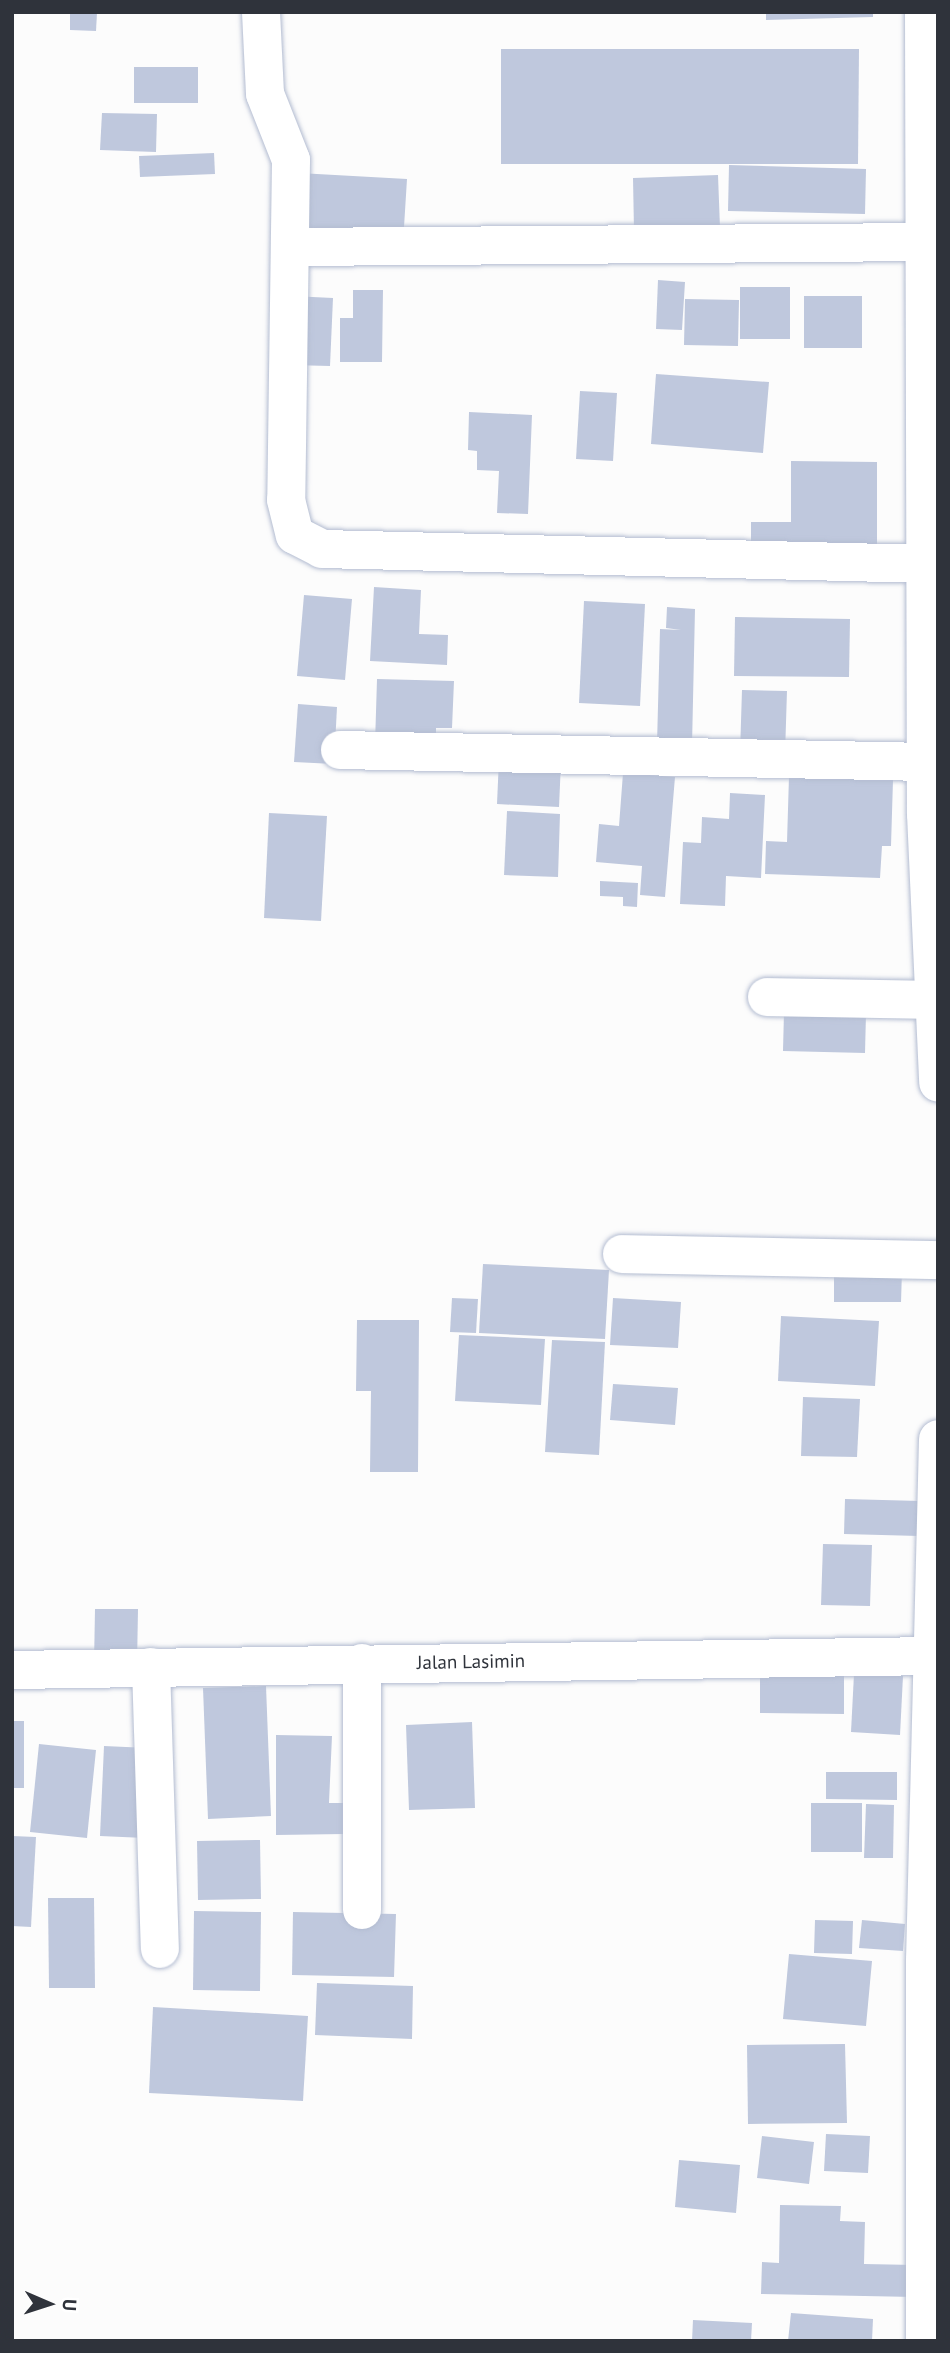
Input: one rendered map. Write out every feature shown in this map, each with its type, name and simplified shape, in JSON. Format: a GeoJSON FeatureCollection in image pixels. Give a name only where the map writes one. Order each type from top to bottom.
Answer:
{"type":"FeatureCollection","features":[{"type":"Feature","properties":{"kind":"street"},"geometry":{"type":"LineString","coordinates":[[261,12],[265,94],[291,160],[292,247],[286,500],[295,535],[313,544],[926,564]]}},
{"type":"Feature","properties":{"kind":"street"},"geometry":{"type":"LineString","coordinates":[[924,12],[924,242],[931,448],[926,564],[931,699],[926,762],[932,813],[938,1083]]}},
{"type":"Feature","properties":{"kind":"street"},"geometry":{"type":"LineString","coordinates":[[292,247],[924,242]]}},
{"type":"Feature","properties":{"kind":"street"},"geometry":{"type":"LineString","coordinates":[[340,750],[926,762]]}},
{"type":"Feature","properties":{"kind":"street"},"geometry":{"type":"LineString","coordinates":[[767,997],[935,985]]}},
{"type":"Feature","properties":{"kind":"street"},"geometry":{"type":"LineString","coordinates":[[622,1254],[938,1260]]}},
{"type":"Feature","properties":{"kind":"street"},"geometry":{"type":"LineString","coordinates":[[925,2341],[938,1439]]}},
{"type":"Feature","properties":{"kind":"street","name":"Jalan Lasimin"},"geometry":{"type":"LineString","coordinates":[[12,1670],[934,1655]]}},
{"type":"Feature","properties":{"kind":"street"},"geometry":{"type":"LineString","coordinates":[[362,1663],[362,1910]]}},
{"type":"Feature","properties":{"kind":"street"},"geometry":{"type":"LineString","coordinates":[[151,1667],[160,1949]]}},
{"type":"Feature","properties":{"kind":"building"},"geometry":{"type":"Polygon","coordinates":[[[70,12],[97,13],[96,31],[70,30],[70,12]]]}},
{"type":"Feature","properties":{"kind":"building"},"geometry":{"type":"Polygon","coordinates":[[[766,12],[873,12],[873,17],[766,20],[766,12]]]}},
{"type":"Feature","properties":{"kind":"building"},"geometry":{"type":"Polygon","coordinates":[[[501,49],[859,49],[858,164],[501,164],[501,49]]]}},
{"type":"Feature","properties":{"kind":"building"},"geometry":{"type":"Polygon","coordinates":[[[134,67],[198,67],[198,103],[134,103],[134,67]]]}},
{"type":"Feature","properties":{"kind":"building"},"geometry":{"type":"Polygon","coordinates":[[[102,113],[157,114],[156,152],[100,150],[102,113]]]}},
{"type":"Feature","properties":{"kind":"building"},"geometry":{"type":"Polygon","coordinates":[[[214,153],[215,174],[140,177],[139,156],[214,153]]]}},
{"type":"Feature","properties":{"kind":"building"},"geometry":{"type":"Polygon","coordinates":[[[729,165],[866,169],[865,214],[728,211],[729,165]]]}},
{"type":"Feature","properties":{"kind":"building"},"geometry":{"type":"Polygon","coordinates":[[[299,173],[407,179],[403,243],[295,236],[299,173]]]}},
{"type":"Feature","properties":{"kind":"building"},"geometry":{"type":"Polygon","coordinates":[[[718,175],[720,228],[634,231],[633,178],[718,175]]]}},
{"type":"Feature","properties":{"kind":"building"},"geometry":{"type":"Polygon","coordinates":[[[658,280],[685,282],[682,330],[656,329],[658,280]]]}},
{"type":"Feature","properties":{"kind":"building"},"geometry":{"type":"Polygon","coordinates":[[[740,287],[790,287],[790,339],[740,339],[740,287]]]}},
{"type":"Feature","properties":{"kind":"building"},"geometry":{"type":"Polygon","coordinates":[[[353,290],[383,290],[382,362],[340,362],[340,318],[353,318],[353,290]]]}},
{"type":"Feature","properties":{"kind":"building"},"geometry":{"type":"Polygon","coordinates":[[[292,296],[333,298],[330,366],[290,365],[292,296]]]}},
{"type":"Feature","properties":{"kind":"building"},"geometry":{"type":"Polygon","coordinates":[[[804,296],[862,296],[862,348],[804,348],[804,296]]]}},
{"type":"Feature","properties":{"kind":"building"},"geometry":{"type":"Polygon","coordinates":[[[685,299],[739,300],[738,346],[684,345],[685,299]]]}},
{"type":"Feature","properties":{"kind":"building"},"geometry":{"type":"Polygon","coordinates":[[[656,374],[769,382],[763,453],[651,444],[656,374]]]}},
{"type":"Feature","properties":{"kind":"building"},"geometry":{"type":"Polygon","coordinates":[[[580,391],[617,393],[613,461],[576,459],[580,391]]]}},
{"type":"Feature","properties":{"kind":"building"},"geometry":{"type":"Polygon","coordinates":[[[469,412],[532,415],[528,514],[497,513],[499,471],[477,470],[477,451],[468,450],[469,412]]]}},
{"type":"Feature","properties":{"kind":"building"},"geometry":{"type":"Polygon","coordinates":[[[791,461],[877,462],[877,555],[751,554],[751,522],[791,522],[791,461]]]}},
{"type":"Feature","properties":{"kind":"building"},"geometry":{"type":"Polygon","coordinates":[[[374,587],[421,590],[419,634],[448,635],[447,665],[370,661],[374,587]]]}},
{"type":"Feature","properties":{"kind":"building"},"geometry":{"type":"Polygon","coordinates":[[[304,595],[352,599],[345,680],[297,676],[304,595]]]}},
{"type":"Feature","properties":{"kind":"building"},"geometry":{"type":"Polygon","coordinates":[[[584,601],[645,604],[640,706],[579,703],[584,601]]]}},
{"type":"Feature","properties":{"kind":"building"},"geometry":{"type":"Polygon","coordinates":[[[667,607],[695,609],[692,746],[657,744],[660,629],[681,630],[666,628],[667,607]]]}},
{"type":"Feature","properties":{"kind":"building"},"geometry":{"type":"Polygon","coordinates":[[[735,617],[850,619],[849,677],[734,676],[735,617]]]}},
{"type":"Feature","properties":{"kind":"building"},"geometry":{"type":"Polygon","coordinates":[[[377,679],[454,681],[452,728],[436,728],[436,747],[375,744],[377,679]]]}},
{"type":"Feature","properties":{"kind":"building"},"geometry":{"type":"Polygon","coordinates":[[[742,690],[787,691],[785,754],[740,753],[742,690]]]}},
{"type":"Feature","properties":{"kind":"building"},"geometry":{"type":"Polygon","coordinates":[[[298,704],[337,707],[334,764],[294,762],[298,704]]]}},
{"type":"Feature","properties":{"kind":"building"},"geometry":{"type":"Polygon","coordinates":[[[499,759],[561,762],[559,807],[497,804],[499,759]]]}},
{"type":"Feature","properties":{"kind":"building"},"geometry":{"type":"Polygon","coordinates":[[[623,773],[675,777],[665,897],[640,895],[642,866],[596,862],[599,824],[619,826],[623,773]]]}},
{"type":"Feature","properties":{"kind":"building"},"geometry":{"type":"Polygon","coordinates":[[[789,776],[893,780],[891,846],[882,846],[880,878],[765,874],[766,841],[787,842],[789,776]]]}},
{"type":"Feature","properties":{"kind":"building"},"geometry":{"type":"Polygon","coordinates":[[[730,793],[765,795],[761,878],[726,876],[725,906],[680,904],[683,842],[701,843],[702,817],[729,819],[730,793]]]}},
{"type":"Feature","properties":{"kind":"building"},"geometry":{"type":"Polygon","coordinates":[[[507,811],[560,814],[558,877],[504,875],[507,811]]]}},
{"type":"Feature","properties":{"kind":"building"},"geometry":{"type":"Polygon","coordinates":[[[269,813],[327,816],[321,921],[264,918],[269,813]]]}},
{"type":"Feature","properties":{"kind":"building"},"geometry":{"type":"Polygon","coordinates":[[[600,881],[638,883],[637,907],[623,906],[623,897],[600,896],[600,881]]]}},
{"type":"Feature","properties":{"kind":"building"},"geometry":{"type":"Polygon","coordinates":[[[784,1012],[866,1014],[865,1053],[783,1051],[784,1012]]]}},
{"type":"Feature","properties":{"kind":"building"},"geometry":{"type":"Polygon","coordinates":[[[483,1264],[609,1270],[605,1339],[479,1333],[483,1264]]]}},
{"type":"Feature","properties":{"kind":"building"},"geometry":{"type":"Polygon","coordinates":[[[834,1271],[902,1271],[901,1302],[834,1302],[834,1271]]]}},
{"type":"Feature","properties":{"kind":"building"},"geometry":{"type":"Polygon","coordinates":[[[452,1298],[478,1299],[476,1333],[450,1332],[452,1298]]]}},
{"type":"Feature","properties":{"kind":"building"},"geometry":{"type":"Polygon","coordinates":[[[613,1298],[681,1302],[678,1348],[610,1345],[613,1298]]]}},
{"type":"Feature","properties":{"kind":"building"},"geometry":{"type":"Polygon","coordinates":[[[781,1316],[879,1321],[875,1386],[778,1381],[781,1316]]]}},
{"type":"Feature","properties":{"kind":"building"},"geometry":{"type":"Polygon","coordinates":[[[357,1320],[419,1320],[418,1472],[370,1472],[371,1391],[356,1391],[357,1320]]]}},
{"type":"Feature","properties":{"kind":"building"},"geometry":{"type":"Polygon","coordinates":[[[459,1335],[545,1339],[541,1405],[455,1401],[459,1335]]]}},
{"type":"Feature","properties":{"kind":"building"},"geometry":{"type":"Polygon","coordinates":[[[552,1340],[605,1342],[599,1455],[545,1452],[552,1340]]]}},
{"type":"Feature","properties":{"kind":"building"},"geometry":{"type":"Polygon","coordinates":[[[613,1384],[678,1388],[675,1425],[610,1420],[613,1384]]]}},
{"type":"Feature","properties":{"kind":"building"},"geometry":{"type":"Polygon","coordinates":[[[803,1397],[860,1399],[857,1457],[801,1456],[803,1397]]]}},
{"type":"Feature","properties":{"kind":"building"},"geometry":{"type":"Polygon","coordinates":[[[845,1499],[920,1501],[919,1536],[844,1534],[845,1499]]]}},
{"type":"Feature","properties":{"kind":"building"},"geometry":{"type":"Polygon","coordinates":[[[823,1544],[872,1545],[870,1606],[821,1605],[823,1544]]]}},
{"type":"Feature","properties":{"kind":"building"},"geometry":{"type":"Polygon","coordinates":[[[95,1609],[138,1609],[137,1665],[94,1664],[95,1609]]]}},
{"type":"Feature","properties":{"kind":"building"},"geometry":{"type":"Polygon","coordinates":[[[760,1673],[844,1673],[844,1714],[760,1713],[760,1673]]]}},
{"type":"Feature","properties":{"kind":"building"},"geometry":{"type":"Polygon","coordinates":[[[854,1674],[903,1676],[900,1735],[851,1732],[854,1674]]]}},
{"type":"Feature","properties":{"kind":"building"},"geometry":{"type":"Polygon","coordinates":[[[266,1686],[271,1816],[208,1819],[203,1688],[266,1686]]]}},
{"type":"Feature","properties":{"kind":"building"},"geometry":{"type":"Polygon","coordinates":[[[12,1721],[24,1721],[24,1788],[12,1788],[12,1721]]]}},
{"type":"Feature","properties":{"kind":"building"},"geometry":{"type":"Polygon","coordinates":[[[472,1722],[475,1808],[409,1810],[406,1725],[472,1722]]]}},
{"type":"Feature","properties":{"kind":"building"},"geometry":{"type":"Polygon","coordinates":[[[276,1735],[332,1736],[329,1803],[344,1803],[344,1834],[276,1835],[276,1735]]]}},
{"type":"Feature","properties":{"kind":"building"},"geometry":{"type":"Polygon","coordinates":[[[39,1744],[96,1750],[87,1838],[30,1832],[39,1744]]]}},
{"type":"Feature","properties":{"kind":"building"},"geometry":{"type":"Polygon","coordinates":[[[104,1746],[148,1748],[145,1838],[100,1836],[104,1746]]]}},
{"type":"Feature","properties":{"kind":"building"},"geometry":{"type":"Polygon","coordinates":[[[826,1772],[897,1772],[897,1800],[826,1799],[826,1772]]]}},
{"type":"Feature","properties":{"kind":"building"},"geometry":{"type":"Polygon","coordinates":[[[811,1803],[862,1803],[862,1852],[811,1852],[811,1803]]]}},
{"type":"Feature","properties":{"kind":"building"},"geometry":{"type":"Polygon","coordinates":[[[866,1804],[894,1805],[893,1858],[864,1858],[866,1804]]]}},
{"type":"Feature","properties":{"kind":"building"},"geometry":{"type":"Polygon","coordinates":[[[12,1836],[36,1837],[31,1927],[12,1926],[12,1836]]]}},
{"type":"Feature","properties":{"kind":"building"},"geometry":{"type":"Polygon","coordinates":[[[260,1840],[261,1899],[198,1900],[197,1841],[260,1840]]]}},
{"type":"Feature","properties":{"kind":"building"},"geometry":{"type":"Polygon","coordinates":[[[48,1898],[94,1898],[95,1988],[49,1988],[48,1898]]]}},
{"type":"Feature","properties":{"kind":"building"},"geometry":{"type":"Polygon","coordinates":[[[194,1911],[261,1912],[260,1991],[193,1990],[194,1911]]]}},
{"type":"Feature","properties":{"kind":"building"},"geometry":{"type":"Polygon","coordinates":[[[293,1912],[396,1914],[394,1977],[292,1975],[293,1912]]]}},
{"type":"Feature","properties":{"kind":"building"},"geometry":{"type":"Polygon","coordinates":[[[815,1920],[853,1921],[852,1954],[814,1953],[815,1920]]]}},
{"type":"Feature","properties":{"kind":"building"},"geometry":{"type":"Polygon","coordinates":[[[862,1920],[905,1924],[903,1951],[859,1948],[862,1920]]]}},
{"type":"Feature","properties":{"kind":"building"},"geometry":{"type":"Polygon","coordinates":[[[789,1954],[872,1961],[866,2026],[783,2019],[789,1954]]]}},
{"type":"Feature","properties":{"kind":"building"},"geometry":{"type":"Polygon","coordinates":[[[317,1983],[413,1986],[412,2039],[315,2035],[317,1983]]]}},
{"type":"Feature","properties":{"kind":"building"},"geometry":{"type":"Polygon","coordinates":[[[153,2007],[308,2016],[303,2101],[149,2093],[153,2007]]]}},
{"type":"Feature","properties":{"kind":"building"},"geometry":{"type":"Polygon","coordinates":[[[845,2044],[847,2123],[748,2124],[747,2045],[845,2044]]]}},
{"type":"Feature","properties":{"kind":"building"},"geometry":{"type":"Polygon","coordinates":[[[826,2134],[870,2136],[868,2173],[824,2171],[826,2134]]]}},
{"type":"Feature","properties":{"kind":"building"},"geometry":{"type":"Polygon","coordinates":[[[762,2136],[814,2142],[809,2184],[757,2178],[762,2136]]]}},
{"type":"Feature","properties":{"kind":"building"},"geometry":{"type":"Polygon","coordinates":[[[679,2160],[740,2165],[736,2213],[675,2207],[679,2160]]]}},
{"type":"Feature","properties":{"kind":"building"},"geometry":{"type":"Polygon","coordinates":[[[780,2205],[841,2206],[840,2221],[865,2222],[864,2264],[915,2265],[915,2297],[761,2294],[762,2262],[779,2263],[780,2205]]]}},
{"type":"Feature","properties":{"kind":"building"},"geometry":{"type":"Polygon","coordinates":[[[791,2313],[873,2319],[872,2341],[788,2341],[791,2313]]]}},
{"type":"Feature","properties":{"kind":"building"},"geometry":{"type":"Polygon","coordinates":[[[693,2320],[752,2323],[751,2341],[692,2341],[693,2320]]]}}]}
